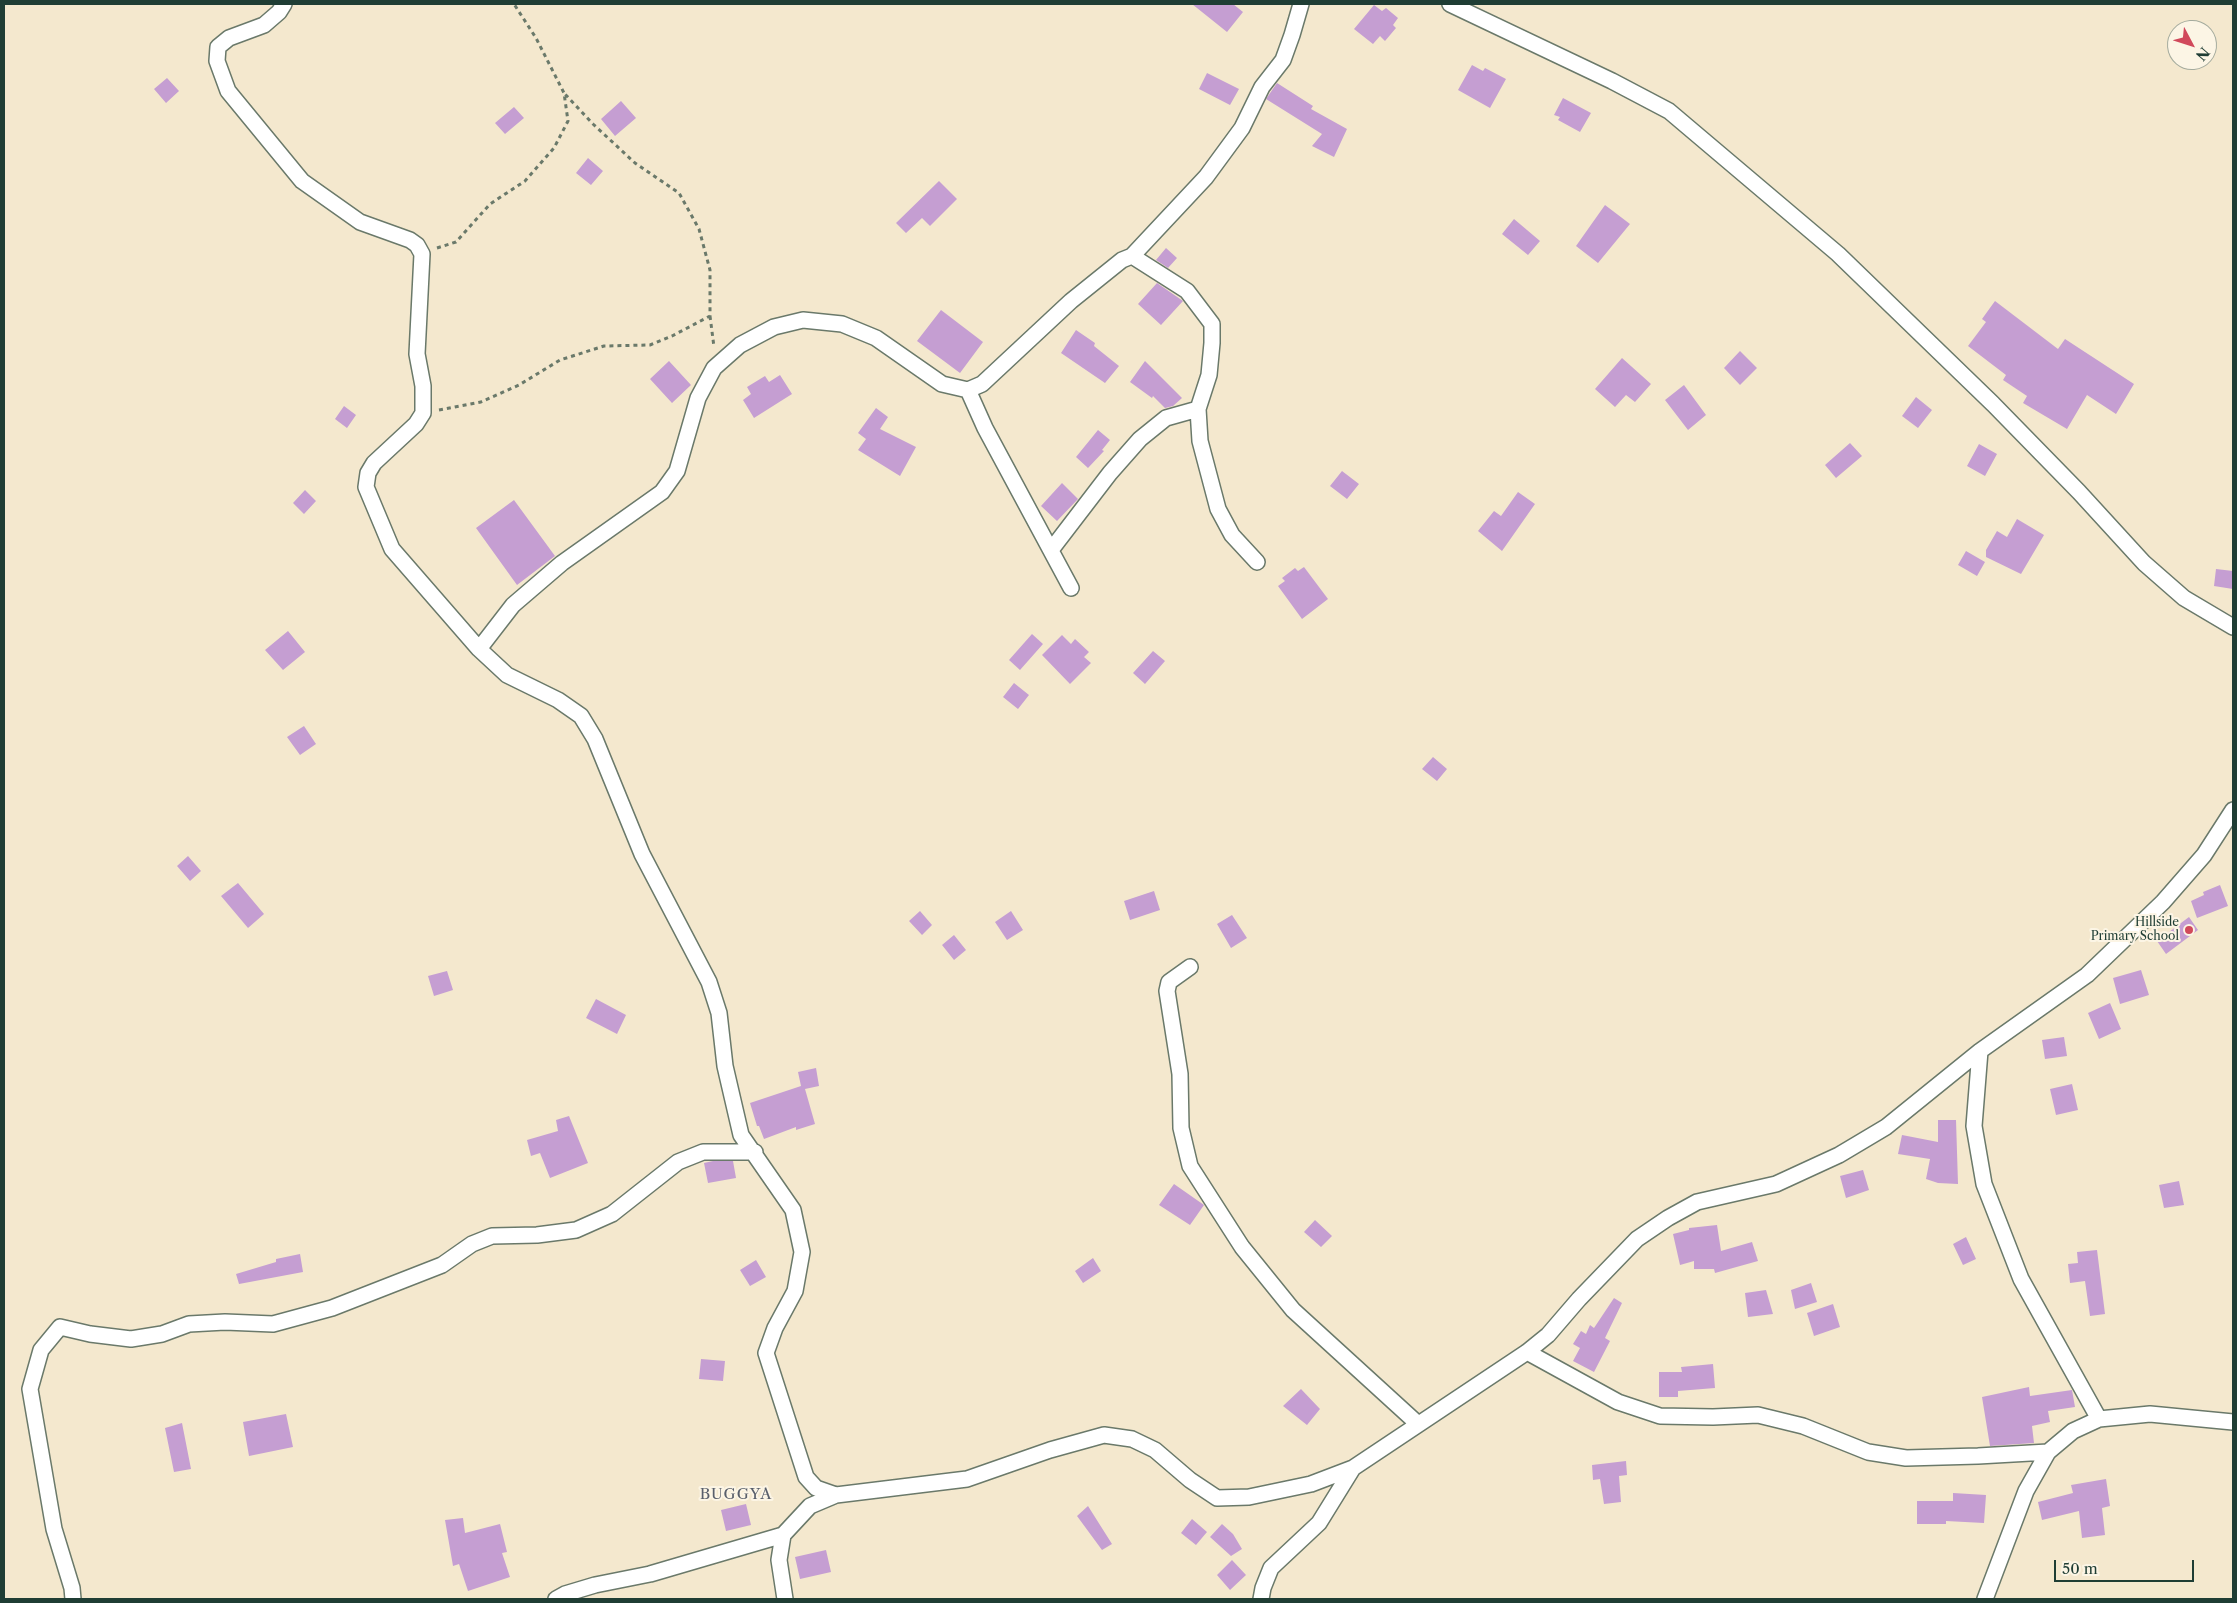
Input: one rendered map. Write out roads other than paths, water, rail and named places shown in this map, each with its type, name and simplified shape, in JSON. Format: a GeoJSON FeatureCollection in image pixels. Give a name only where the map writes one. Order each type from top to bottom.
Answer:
{"type":"FeatureCollection","features":[{"type":"Feature","properties":{"kind":"street"},"geometry":{"type":"LineString","coordinates":[[284,4],[279,12],[264,25],[229,38],[218,47],[217,61],[228,91],[302,181],[360,222],[410,240],[417,245],[422,254],[417,354],[423,386],[423,413],[416,424],[374,463],[368,473],[366,487],[392,549],[479,649],[507,675],[558,700],[582,716],[595,739],[642,854],[710,982],[719,1013],[725,1066],[741,1135],[755,1152],[793,1210],[802,1252],[796,1291],[775,1328],[766,1353],[806,1477],[816,1488],[836,1495]]}},
{"type":"Feature","properties":{"kind":"street"},"geometry":{"type":"LineString","coordinates":[[479,649],[513,605],[562,563],[662,492],[677,472],[698,398],[714,368],[740,345],[774,327],[803,320],[842,324],[876,338],[942,384],[968,390],[982,384],[1072,301],[1122,260],[1132,256],[1206,177],[1242,128],[1262,87],[1283,60],[1301,4]]}},
{"type":"Feature","properties":{"kind":"street"},"geometry":{"type":"LineString","coordinates":[[1450,4],[1612,81],[1669,111],[1838,254],[1993,404],[2079,492],[2144,563],[2184,598],[2233,627]]}},
{"type":"Feature","properties":{"kind":"street"},"geometry":{"type":"LineString","coordinates":[[1132,256],[1187,291],[1212,324],[1209,375],[1198,409],[1200,442],[1218,509],[1232,536],[1257,562]]}},
{"type":"Feature","properties":{"kind":"street"},"geometry":{"type":"LineString","coordinates":[[968,390],[985,428],[1071,588]]}},
{"type":"Feature","properties":{"kind":"street"},"geometry":{"type":"LineString","coordinates":[[1051,550],[1110,473],[1140,439],[1166,418],[1198,409]]}},
{"type":"Feature","properties":{"kind":"street"},"geometry":{"type":"LineString","coordinates":[[556,1599],[565,1594],[595,1585],[650,1574],[783,1535],[810,1506],[836,1495],[967,1479],[1050,1450],[1104,1435],[1132,1439],[1155,1450],[1190,1480],[1217,1498],[1249,1497],[1311,1484],[1353,1468],[1528,1352],[1548,1335],[1579,1299],[1637,1239],[1668,1218],[1697,1202],[1776,1184],[1839,1155],[1886,1127],[1980,1051],[2087,975],[2163,902],[2204,856],[2233,810]]}},
{"type":"Feature","properties":{"kind":"street"},"geometry":{"type":"LineString","coordinates":[[1190,967],[1169,982],[1167,991],[1180,1074],[1181,1128],[1190,1166],[1242,1247],[1292,1310],[1418,1424]]}},
{"type":"Feature","properties":{"kind":"street"},"geometry":{"type":"LineString","coordinates":[[1980,1051],[1974,1126],[1984,1184],[2021,1279],[2099,1419]]}},
{"type":"Feature","properties":{"kind":"street"},"geometry":{"type":"LineString","coordinates":[[73,1599],[72,1588],[54,1529],[30,1390],[40,1350],[60,1327],[90,1334],[131,1339],[162,1334],[189,1324],[225,1322],[273,1324],[332,1308],[442,1265],[472,1244],[492,1236],[537,1235],[576,1230],[612,1214],[678,1162],[703,1152],[755,1152]]}},
{"type":"Feature","properties":{"kind":"street"},"geometry":{"type":"LineString","coordinates":[[1528,1352],[1618,1402],[1660,1416],[1713,1417],[1758,1415],[1803,1426],[1868,1452],[1906,1458],[2048,1452]]}},
{"type":"Feature","properties":{"kind":"street"},"geometry":{"type":"LineString","coordinates":[[1985,1599],[2026,1491],[2048,1452],[2073,1431],[2099,1419],[2150,1414],[2233,1422]]}},
{"type":"Feature","properties":{"kind":"street"},"geometry":{"type":"LineString","coordinates":[[1261,1599],[1263,1588],[1272,1568],[1319,1523],[1353,1468]]}},
{"type":"Feature","properties":{"kind":"street"},"geometry":{"type":"LineString","coordinates":[[783,1535],[779,1560],[785,1599]]}},
{"type":"Feature","properties":{"kind":"place","name":"Hillside Primary School"},"geometry":{"type":"Point","coordinates":[2189,930]}},
{"type":"Feature","properties":{"kind":"district","name":"BUGGYA"},"geometry":{"type":"Point","coordinates":[736,1495]}}]}
